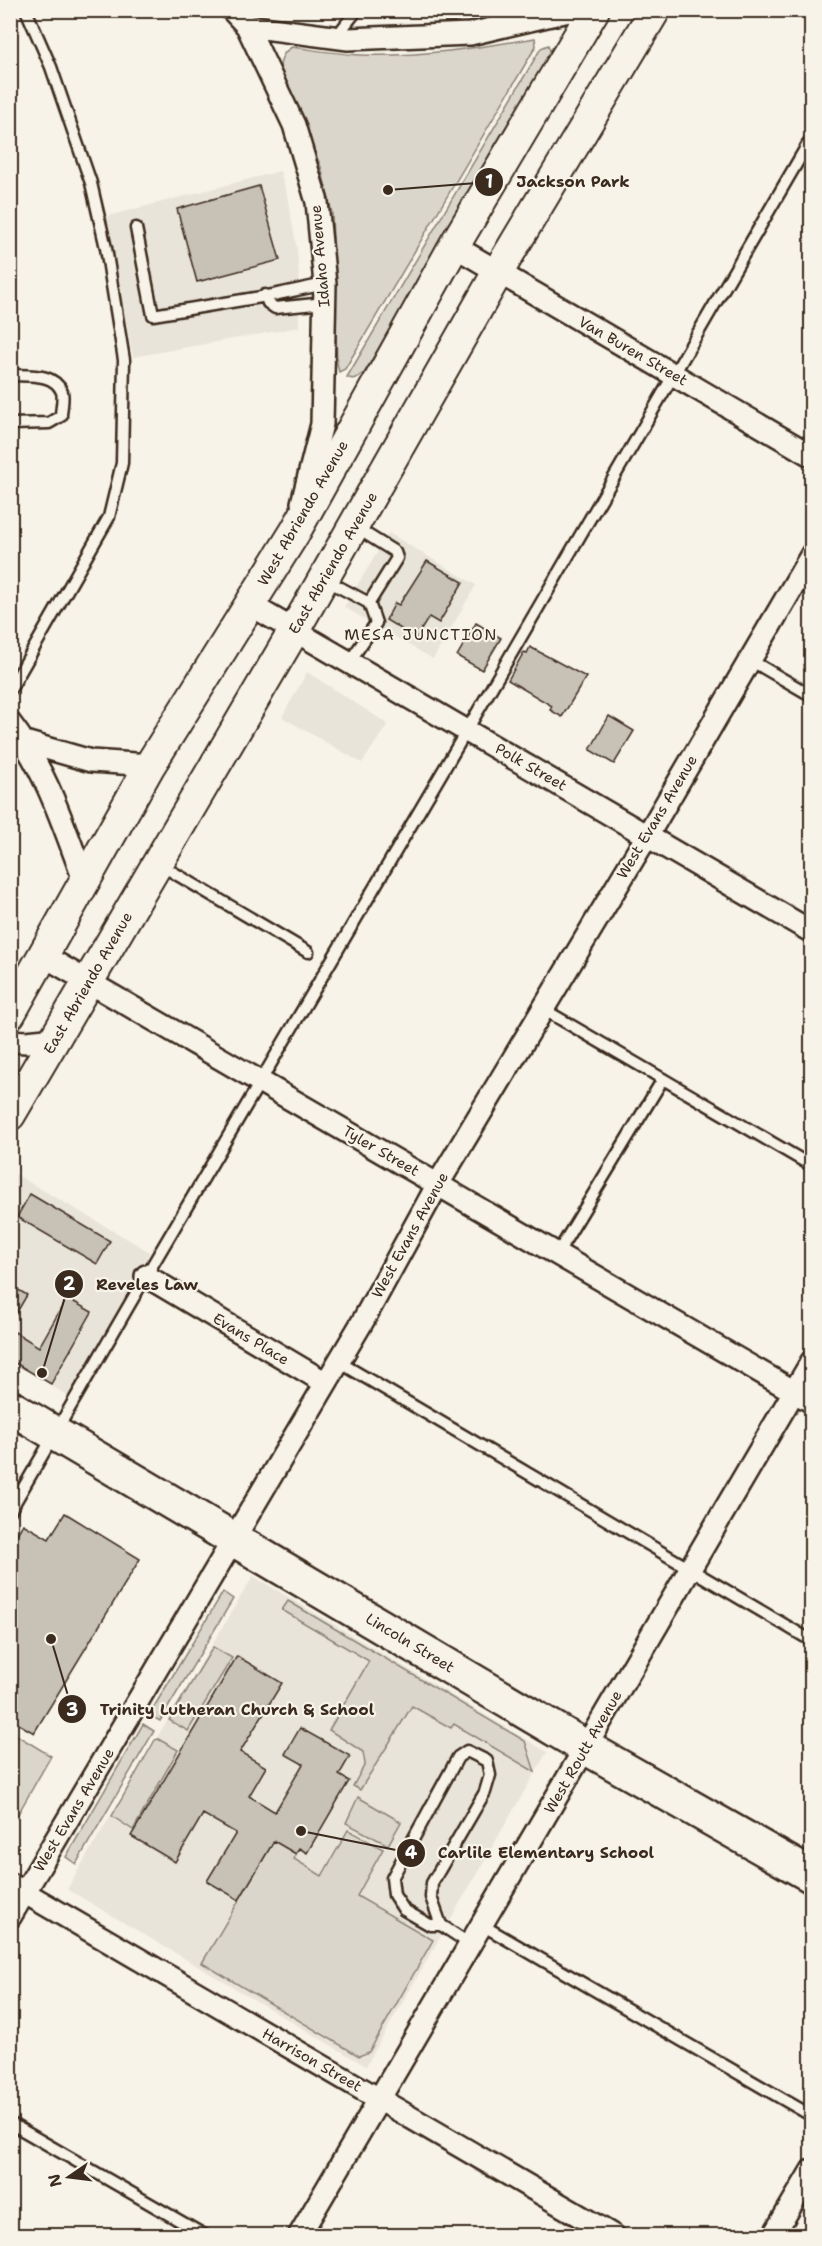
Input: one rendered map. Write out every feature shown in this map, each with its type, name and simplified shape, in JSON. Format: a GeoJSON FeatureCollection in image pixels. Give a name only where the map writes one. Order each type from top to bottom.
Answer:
{"type":"FeatureCollection","features":[{"type":"Feature","properties":{"kind":"main road","name":"West Abriendo Avenue"},"geometry":{"type":"LineString","coordinates":[[10,1014],[150,765],[294,532],[454,246],[594,10]]}},
{"type":"Feature","properties":{"kind":"main road","name":"East Abriendo Avenue"},"geometry":{"type":"LineString","coordinates":[[10,1115],[295,629],[498,272],[655,10]]}},
{"type":"Feature","properties":{"kind":"main road","name":"Lincoln Street"},"geometry":{"type":"LineString","coordinates":[[10,1407],[585,1747],[812,1876]]}},
{"type":"Feature","properties":{"kind":"street","name":"Idaho Avenue"},"geometry":{"type":"LineString","coordinates":[[239,18],[348,39],[470,34],[573,10]]}},
{"type":"Feature","properties":{"kind":"street","name":"Idaho Avenue"},"geometry":{"type":"LineString","coordinates":[[239,18],[294,125],[317,202],[325,294],[322,424],[294,532]]}},
{"type":"Feature","properties":{"kind":"street","name":"Van Buren Street"},"geometry":{"type":"LineString","coordinates":[[454,246],[812,456]]}},
{"type":"Feature","properties":{"kind":"street","name":"West Evans Avenue"},"geometry":{"type":"LineString","coordinates":[[10,1917],[17,1889],[235,1539],[339,1362],[438,1185],[647,836],[812,554]]}},
{"type":"Feature","properties":{"kind":"street","name":"Polk Street"},"geometry":{"type":"LineString","coordinates":[[249,604],[812,932]]}},
{"type":"Feature","properties":{"kind":"street"},"geometry":{"type":"LineString","coordinates":[[10,723],[25,742],[59,811],[84,880]]}},
{"type":"Feature","properties":{"kind":"street"},"geometry":{"type":"LineString","coordinates":[[25,742],[91,761],[150,765]]}},
{"type":"Feature","properties":{"kind":"street","name":"Tyler Street"},"geometry":{"type":"LineString","coordinates":[[44,956],[803,1397]]}},
{"type":"Feature","properties":{"kind":"street"},"geometry":{"type":"LineString","coordinates":[[10,1041],[56,1039]]}},
{"type":"Feature","properties":{"kind":"street","name":"Evans Place"},"geometry":{"type":"LineString","coordinates":[[146,1276],[326,1383]]}},
{"type":"Feature","properties":{"kind":"street","name":"West Routt Avenue"},"geometry":{"type":"LineString","coordinates":[[299,2235],[689,1570],[803,1397],[812,1361]]}},
{"type":"Feature","properties":{"kind":"street","name":"Harrison Street"},"geometry":{"type":"LineString","coordinates":[[17,1889],[614,2235]]}},
{"type":"Feature","properties":{"kind":"street"},"geometry":{"type":"LineString","coordinates":[[773,2235],[812,2169]]}},
{"type":"Feature","properties":{"kind":"lane"},"geometry":{"type":"LineString","coordinates":[[10,690],[109,517],[122,463],[124,360],[106,248],[91,183],[51,67],[26,10]]}},
{"type":"Feature","properties":{"kind":"lane"},"geometry":{"type":"LineString","coordinates":[[336,38],[357,10]]}},
{"type":"Feature","properties":{"kind":"lane"},"geometry":{"type":"LineString","coordinates":[[10,1511],[812,137]]}},
{"type":"Feature","properties":{"kind":"lane"},"geometry":{"type":"LineString","coordinates":[[136,228],[153,315],[265,295],[325,294]]}},
{"type":"Feature","properties":{"kind":"lane"},"geometry":{"type":"LineString","coordinates":[[265,295],[268,303],[275,308],[325,294]]}},
{"type":"Feature","properties":{"kind":"lane"},"geometry":{"type":"LineString","coordinates":[[10,375],[46,377],[56,383],[62,393],[61,416],[49,423],[10,424]]}},
{"type":"Feature","properties":{"kind":"lane"},"geometry":{"type":"LineString","coordinates":[[353,526],[394,552],[397,558],[369,603]]}},
{"type":"Feature","properties":{"kind":"lane"},"geometry":{"type":"LineString","coordinates":[[324,578],[369,603],[376,623],[350,662]]}},
{"type":"Feature","properties":{"kind":"lane"},"geometry":{"type":"LineString","coordinates":[[750,660],[812,696]]}},
{"type":"Feature","properties":{"kind":"lane"},"geometry":{"type":"LineString","coordinates":[[158,863],[308,952]]}},
{"type":"Feature","properties":{"kind":"lane"},"geometry":{"type":"LineString","coordinates":[[543,1009],[812,1166]]}},
{"type":"Feature","properties":{"kind":"lane"},"geometry":{"type":"LineString","coordinates":[[557,1254],[663,1079]]}},
{"type":"Feature","properties":{"kind":"lane"},"geometry":{"type":"LineString","coordinates":[[339,1362],[812,1641]]}},
{"type":"Feature","properties":{"kind":"lane"},"geometry":{"type":"LineString","coordinates":[[441,1925],[431,1897],[432,1883],[485,1792],[490,1775],[487,1761],[467,1751],[458,1757],[392,1878],[394,1895],[404,1910],[429,1925],[441,1925],[470,1944]]}},
{"type":"Feature","properties":{"kind":"lane"},"geometry":{"type":"LineString","coordinates":[[482,1925],[812,2116]]}},
{"type":"Feature","properties":{"kind":"lane"},"geometry":{"type":"LineString","coordinates":[[10,2123],[206,2235]]}},
{"type":"Feature","properties":{"kind":"shaded area"},"geometry":{"type":"Polygon","coordinates":[[[535,38],[536,46],[345,369],[339,372],[332,213],[321,167],[280,70],[283,56],[292,47],[352,54],[405,55],[535,38]]]}},
{"type":"Feature","properties":{"kind":"shaded area"},"geometry":{"type":"Polygon","coordinates":[[[548,45],[551,53],[548,62],[364,373],[354,379],[347,377],[541,48],[548,45]]]}},
{"type":"Feature","properties":{"kind":"shaded area"},"geometry":{"type":"Polygon","coordinates":[[[280,171],[297,249],[299,327],[133,357],[104,217],[280,171]]]}},
{"type":"Feature","properties":{"kind":"shaded area"},"geometry":{"type":"Polygon","coordinates":[[[389,533],[476,585],[433,659],[344,607],[389,533]]]}},
{"type":"Feature","properties":{"kind":"shaded area"},"geometry":{"type":"Polygon","coordinates":[[[307,672],[388,724],[362,763],[282,717],[307,672]]]}},
{"type":"Feature","properties":{"kind":"shaded area"},"geometry":{"type":"Polygon","coordinates":[[[13,1173],[150,1252],[127,1293],[141,1301],[81,1404],[11,1361],[10,1176],[13,1173]]]}},
{"type":"Feature","properties":{"kind":"shaded area"},"geometry":{"type":"Polygon","coordinates":[[[253,1576],[547,1752],[366,2066],[67,1889],[253,1576]]]}},
{"type":"Feature","properties":{"kind":"shaded area"},"geometry":{"type":"Polygon","coordinates":[[[223,1592],[233,1599],[160,1721],[149,1715],[223,1592]]]}},
{"type":"Feature","properties":{"kind":"shaded area"},"geometry":{"type":"Polygon","coordinates":[[[288,1601],[525,1741],[535,1772],[454,1724],[451,1728],[412,1706],[360,1790],[353,1786],[365,1764],[363,1752],[329,1730],[369,1661],[282,1610],[288,1601]]]}},
{"type":"Feature","properties":{"kind":"shaded area"},"geometry":{"type":"Polygon","coordinates":[[[213,1647],[232,1658],[188,1731],[169,1720],[213,1647]]]}},
{"type":"Feature","properties":{"kind":"shaded area"},"geometry":{"type":"Polygon","coordinates":[[[143,1724],[154,1731],[76,1864],[66,1857],[143,1724]]]}},
{"type":"Feature","properties":{"kind":"shaded area"},"geometry":{"type":"Polygon","coordinates":[[[11,1735],[18,1736],[51,1756],[14,1821],[11,1822],[11,1735]]]}},
{"type":"Feature","properties":{"kind":"shaded area"},"geometry":{"type":"Polygon","coordinates":[[[158,1739],[178,1750],[133,1830],[112,1816],[155,1740],[158,1739]]]}},
{"type":"Feature","properties":{"kind":"shaded area"},"geometry":{"type":"Polygon","coordinates":[[[358,1797],[401,1822],[388,1845],[346,1823],[358,1797]]]}},
{"type":"Feature","properties":{"kind":"shaded area"},"geometry":{"type":"Polygon","coordinates":[[[348,1830],[383,1849],[357,1896],[433,1940],[369,2052],[359,2056],[202,1963],[274,1841],[296,1854],[294,1859],[322,1876],[348,1830]]]}},
{"type":"Feature","properties":{"kind":"building"},"geometry":{"type":"Polygon","coordinates":[[[259,186],[280,260],[197,282],[177,209],[259,186]]]}},
{"type":"Feature","properties":{"kind":"building"},"geometry":{"type":"Polygon","coordinates":[[[427,561],[463,582],[439,623],[429,617],[416,638],[386,620],[395,603],[399,605],[427,561]]]}},
{"type":"Feature","properties":{"kind":"building"},"geometry":{"type":"Polygon","coordinates":[[[476,623],[501,638],[482,670],[457,656],[476,623]]]}},
{"type":"Feature","properties":{"kind":"building"},"geometry":{"type":"Polygon","coordinates":[[[530,647],[586,677],[562,717],[550,710],[552,706],[508,680],[524,652],[527,653],[530,647]]]}},
{"type":"Feature","properties":{"kind":"building"},"geometry":{"type":"Polygon","coordinates":[[[609,716],[634,731],[614,764],[590,750],[609,716]]]}},
{"type":"Feature","properties":{"kind":"building"},"geometry":{"type":"Polygon","coordinates":[[[30,1194],[110,1241],[97,1264],[17,1217],[30,1194]]]}},
{"type":"Feature","properties":{"kind":"building"},"geometry":{"type":"Polygon","coordinates":[[[10,1285],[27,1295],[10,1324],[10,1285]]]}},
{"type":"Feature","properties":{"kind":"building"},"geometry":{"type":"Polygon","coordinates":[[[67,1298],[92,1312],[51,1384],[10,1360],[10,1340],[15,1332],[39,1347],[67,1298]]]}},
{"type":"Feature","properties":{"kind":"building"},"geometry":{"type":"Polygon","coordinates":[[[65,1513],[140,1559],[34,1733],[10,1719],[10,1545],[23,1524],[49,1539],[65,1513]]]}},
{"type":"Feature","properties":{"kind":"building"},"geometry":{"type":"Polygon","coordinates":[[[237,1656],[282,1683],[240,1752],[266,1767],[249,1796],[275,1812],[303,1764],[285,1754],[300,1728],[350,1756],[339,1775],[349,1781],[307,1853],[299,1848],[296,1854],[274,1841],[239,1900],[207,1881],[236,1833],[203,1814],[175,1862],[131,1836],[237,1656]]]}},
{"type":"Feature","properties":{"kind":"place","name":"Jackson Park"},"geometry":{"type":"Point","coordinates":[388,190]}},
{"type":"Feature","properties":{"kind":"place","name":"Reveles Law"},"geometry":{"type":"Point","coordinates":[42,1373]}},
{"type":"Feature","properties":{"kind":"place","name":"Trinity Lutheran Church & School"},"geometry":{"type":"Point","coordinates":[51,1639]}},
{"type":"Feature","properties":{"kind":"place","name":"Carlile Elementary School"},"geometry":{"type":"Point","coordinates":[301,1831]}},
{"type":"Feature","properties":{"kind":"district","name":"MESA JUNCTION"},"geometry":{"type":"Point","coordinates":[421,634]}}]}
